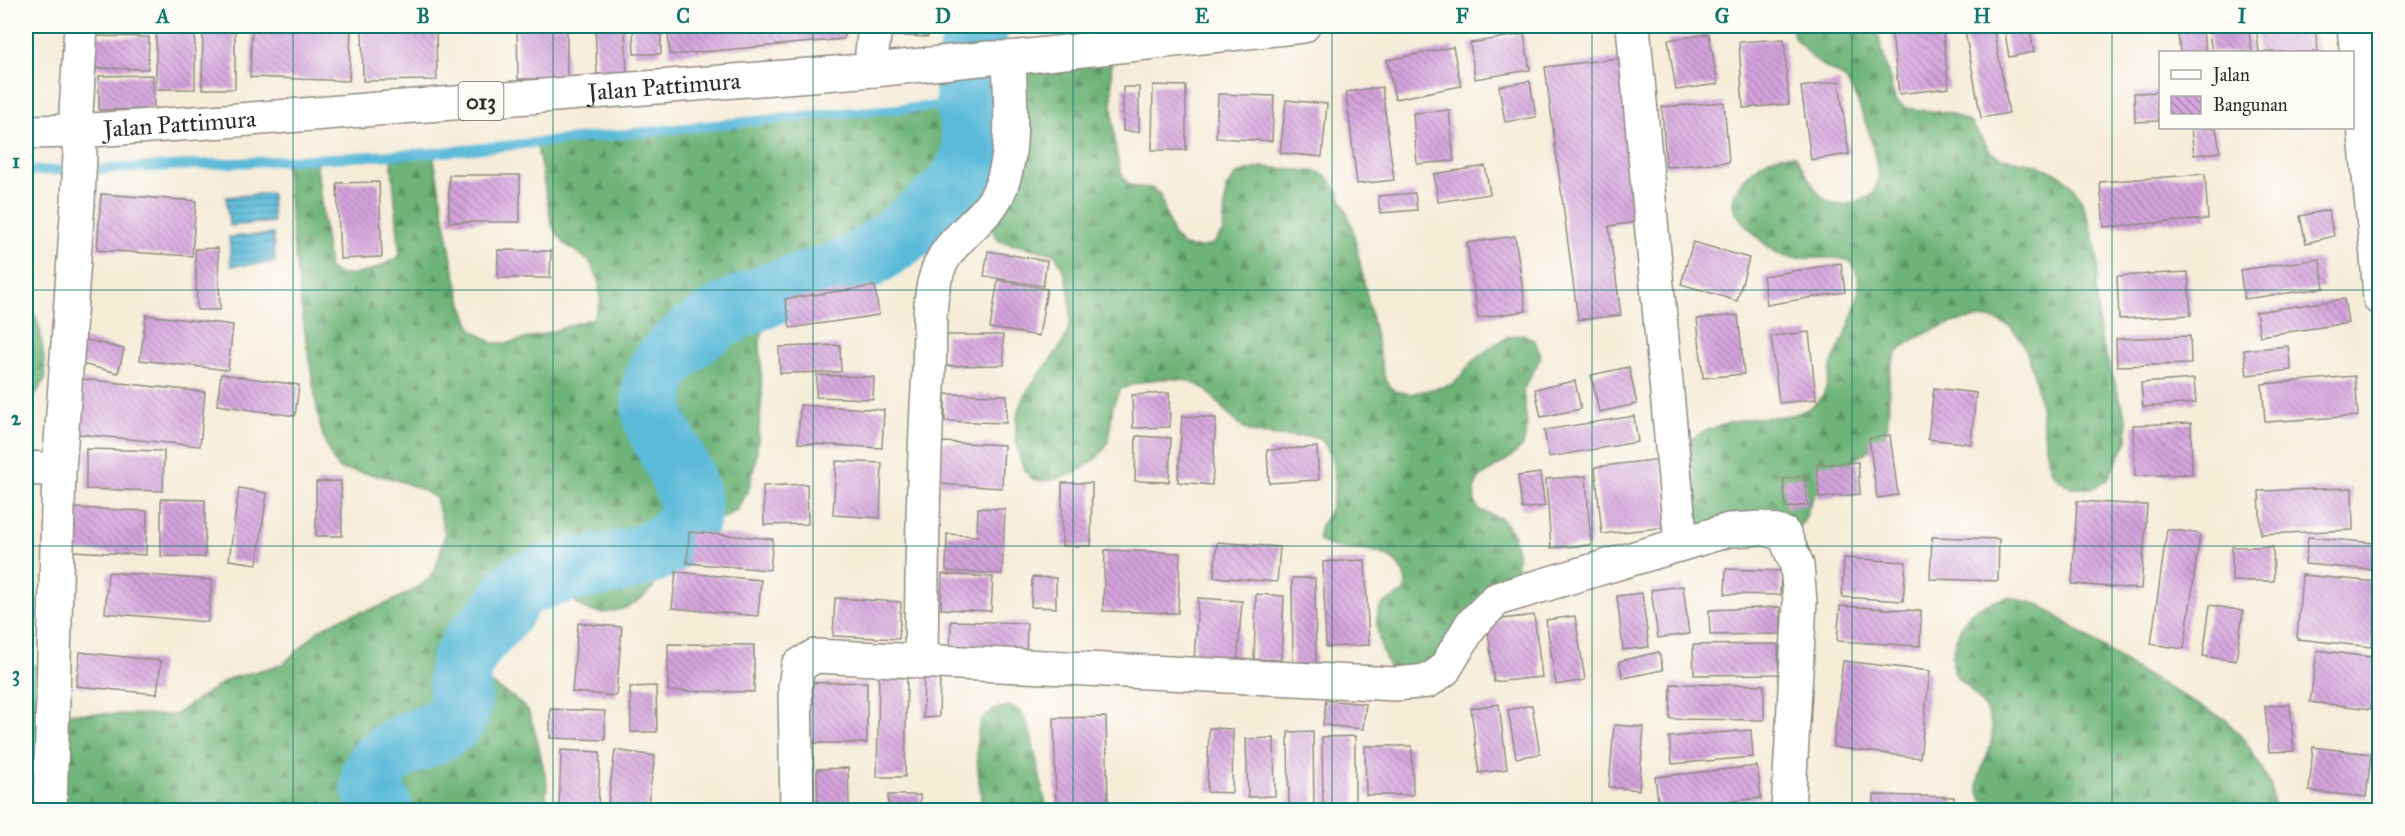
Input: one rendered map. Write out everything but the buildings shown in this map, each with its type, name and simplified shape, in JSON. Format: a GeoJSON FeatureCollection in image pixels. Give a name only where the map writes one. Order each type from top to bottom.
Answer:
{"type":"FeatureCollection","features":[{"type":"Feature","properties":{"kind":"street"},"geometry":{"type":"LineString","coordinates":[[50,810],[59,470],[78,202],[81,26]]}},
{"type":"Feature","properties":{"kind":"street"},"geometry":{"type":"LineString","coordinates":[[874,69],[872,52],[875,26]]}},
{"type":"Feature","properties":{"kind":"street","name":"Jalan Pattimura"},"geometry":{"type":"LineString","coordinates":[[26,132],[78,141],[225,121],[935,64],[1303,26]]}},
{"type":"Feature","properties":{"kind":"street"},"geometry":{"type":"LineString","coordinates":[[1633,26],[1681,544]]}},
{"type":"Feature","properties":{"kind":"street"},"geometry":{"type":"LineString","coordinates":[[2354,26],[2378,256],[2379,299]]}},
{"type":"Feature","properties":{"kind":"street"},"geometry":{"type":"LineString","coordinates":[[921,662],[924,459],[931,302],[936,275],[948,250],[992,204],[1008,168],[1011,126],[999,58]]}},
{"type":"Feature","properties":{"kind":"street"},"geometry":{"type":"LineString","coordinates":[[26,468],[59,470]]}},
{"type":"Feature","properties":{"kind":"street"},"geometry":{"type":"LineString","coordinates":[[797,810],[795,687],[798,666],[815,656],[1384,683],[1428,681],[1444,670],[1471,625],[1497,599],[1730,530],[1762,528],[1784,534],[1797,566],[1800,602],[1788,810]]}},
{"type":"Feature","properties":{"kind":"green space"},"geometry":{"type":"Polygon","coordinates":[[[1791,26],[1876,26],[1895,100],[1906,108],[1949,113],[1971,123],[1991,152],[2002,158],[2036,164],[2060,175],[2071,184],[2082,201],[2094,237],[2098,263],[2096,290],[2100,337],[2127,421],[2127,440],[2107,481],[2093,488],[2071,488],[2054,475],[2047,455],[2035,379],[2021,340],[2010,328],[1997,321],[1966,320],[1919,337],[1898,352],[1892,362],[1890,374],[1887,426],[1884,438],[1823,485],[1811,501],[1803,522],[1794,530],[1681,544],[1672,456],[1691,439],[1707,430],[1744,420],[1799,413],[1816,403],[1825,391],[1832,364],[1857,302],[1858,276],[1853,265],[1848,261],[1783,256],[1762,241],[1739,218],[1733,204],[1737,189],[1748,175],[1755,168],[1779,155],[1795,155],[1817,192],[1834,204],[1845,205],[1858,202],[1874,194],[1879,175],[1870,135],[1857,100],[1845,78],[1818,63],[1795,39],[1791,26]]]}},
{"type":"Feature","properties":{"kind":"green space"},"geometry":{"type":"Polygon","coordinates":[[[1111,47],[1114,138],[1121,171],[1131,185],[1152,188],[1160,195],[1173,235],[1183,246],[1201,248],[1213,244],[1223,232],[1226,188],[1237,174],[1262,167],[1319,172],[1329,179],[1339,193],[1352,226],[1385,380],[1394,391],[1411,394],[1454,384],[1472,362],[1508,337],[1523,334],[1535,341],[1541,357],[1523,391],[1527,427],[1523,446],[1510,458],[1479,478],[1474,489],[1475,503],[1479,510],[1502,519],[1513,534],[1517,567],[1509,595],[1458,648],[1396,684],[1379,641],[1377,622],[1381,605],[1405,589],[1404,574],[1398,564],[1382,554],[1338,548],[1319,541],[1320,527],[1333,499],[1335,479],[1332,459],[1317,437],[1255,433],[1238,423],[1202,387],[1180,379],[1156,379],[1121,389],[1112,411],[1107,444],[1084,468],[1062,478],[1050,480],[1030,478],[1025,470],[1016,442],[1018,412],[1030,387],[1063,342],[1071,310],[1065,274],[1055,254],[999,241],[990,225],[1009,58],[1111,47]]]}},
{"type":"Feature","properties":{"kind":"green space"},"geometry":{"type":"Polygon","coordinates":[[[969,104],[973,138],[971,159],[953,190],[938,205],[883,248],[850,267],[824,278],[777,292],[760,340],[762,395],[756,459],[749,488],[737,510],[724,518],[688,516],[662,574],[643,597],[630,606],[609,612],[588,610],[570,597],[556,572],[519,587],[467,650],[479,676],[514,698],[528,711],[547,783],[545,810],[215,810],[210,804],[50,809],[52,730],[26,730],[26,665],[54,665],[53,713],[174,715],[228,679],[283,664],[320,629],[342,618],[381,606],[412,591],[429,579],[437,564],[445,534],[436,498],[402,482],[377,475],[339,469],[322,434],[303,318],[285,161],[316,159],[329,269],[346,275],[374,269],[400,256],[391,156],[433,153],[452,261],[462,304],[472,329],[493,343],[509,343],[593,318],[600,303],[599,280],[590,262],[565,244],[552,226],[536,142],[828,114],[969,104]]]}},
{"type":"Feature","properties":{"kind":"green space"},"geometry":{"type":"Polygon","coordinates":[[[26,311],[35,315],[40,329],[46,377],[33,399],[26,401],[26,311]]]}},
{"type":"Feature","properties":{"kind":"green space"},"geometry":{"type":"Polygon","coordinates":[[[2008,597],[2040,605],[2140,672],[2226,720],[2245,741],[2260,765],[2271,786],[2274,810],[1990,810],[1978,789],[1978,780],[1991,741],[1991,723],[1979,701],[1957,677],[1953,661],[1959,631],[1969,615],[1982,606],[2008,597]]]}},
{"type":"Feature","properties":{"kind":"green space"},"geometry":{"type":"Polygon","coordinates":[[[1011,706],[1022,712],[1030,731],[1047,810],[982,810],[977,751],[979,728],[982,720],[991,711],[1011,706]]]}},
{"type":"Feature","properties":{"kind":"green space"},"geometry":{"type":"Polygon","coordinates":[[[26,730],[52,730],[50,810],[26,810],[26,730]]]}},
{"type":"Feature","properties":{"kind":"water"},"geometry":{"type":"Polygon","coordinates":[[[271,193],[273,222],[229,226],[226,197],[271,193]]]}},
{"type":"Feature","properties":{"kind":"water"},"geometry":{"type":"Polygon","coordinates":[[[273,234],[275,262],[231,266],[229,237],[273,234]]]}},
{"type":"Feature","properties":{"kind":"waterway"},"geometry":{"type":"LineString","coordinates":[[382,810],[373,789],[373,775],[379,763],[404,746],[446,726],[455,718],[460,707],[460,673],[466,655],[476,639],[521,586],[558,573],[630,560],[647,554],[678,535],[687,523],[690,510],[684,480],[656,423],[653,409],[653,393],[657,375],[672,354],[699,331],[745,305],[839,272],[867,258],[921,219],[961,180],[972,154],[973,135],[966,72],[978,26]]}},
{"type":"Feature","properties":{"kind":"waterway"},"geometry":{"type":"LineString","coordinates":[[26,171],[433,153],[828,114],[969,104]]}}]}
